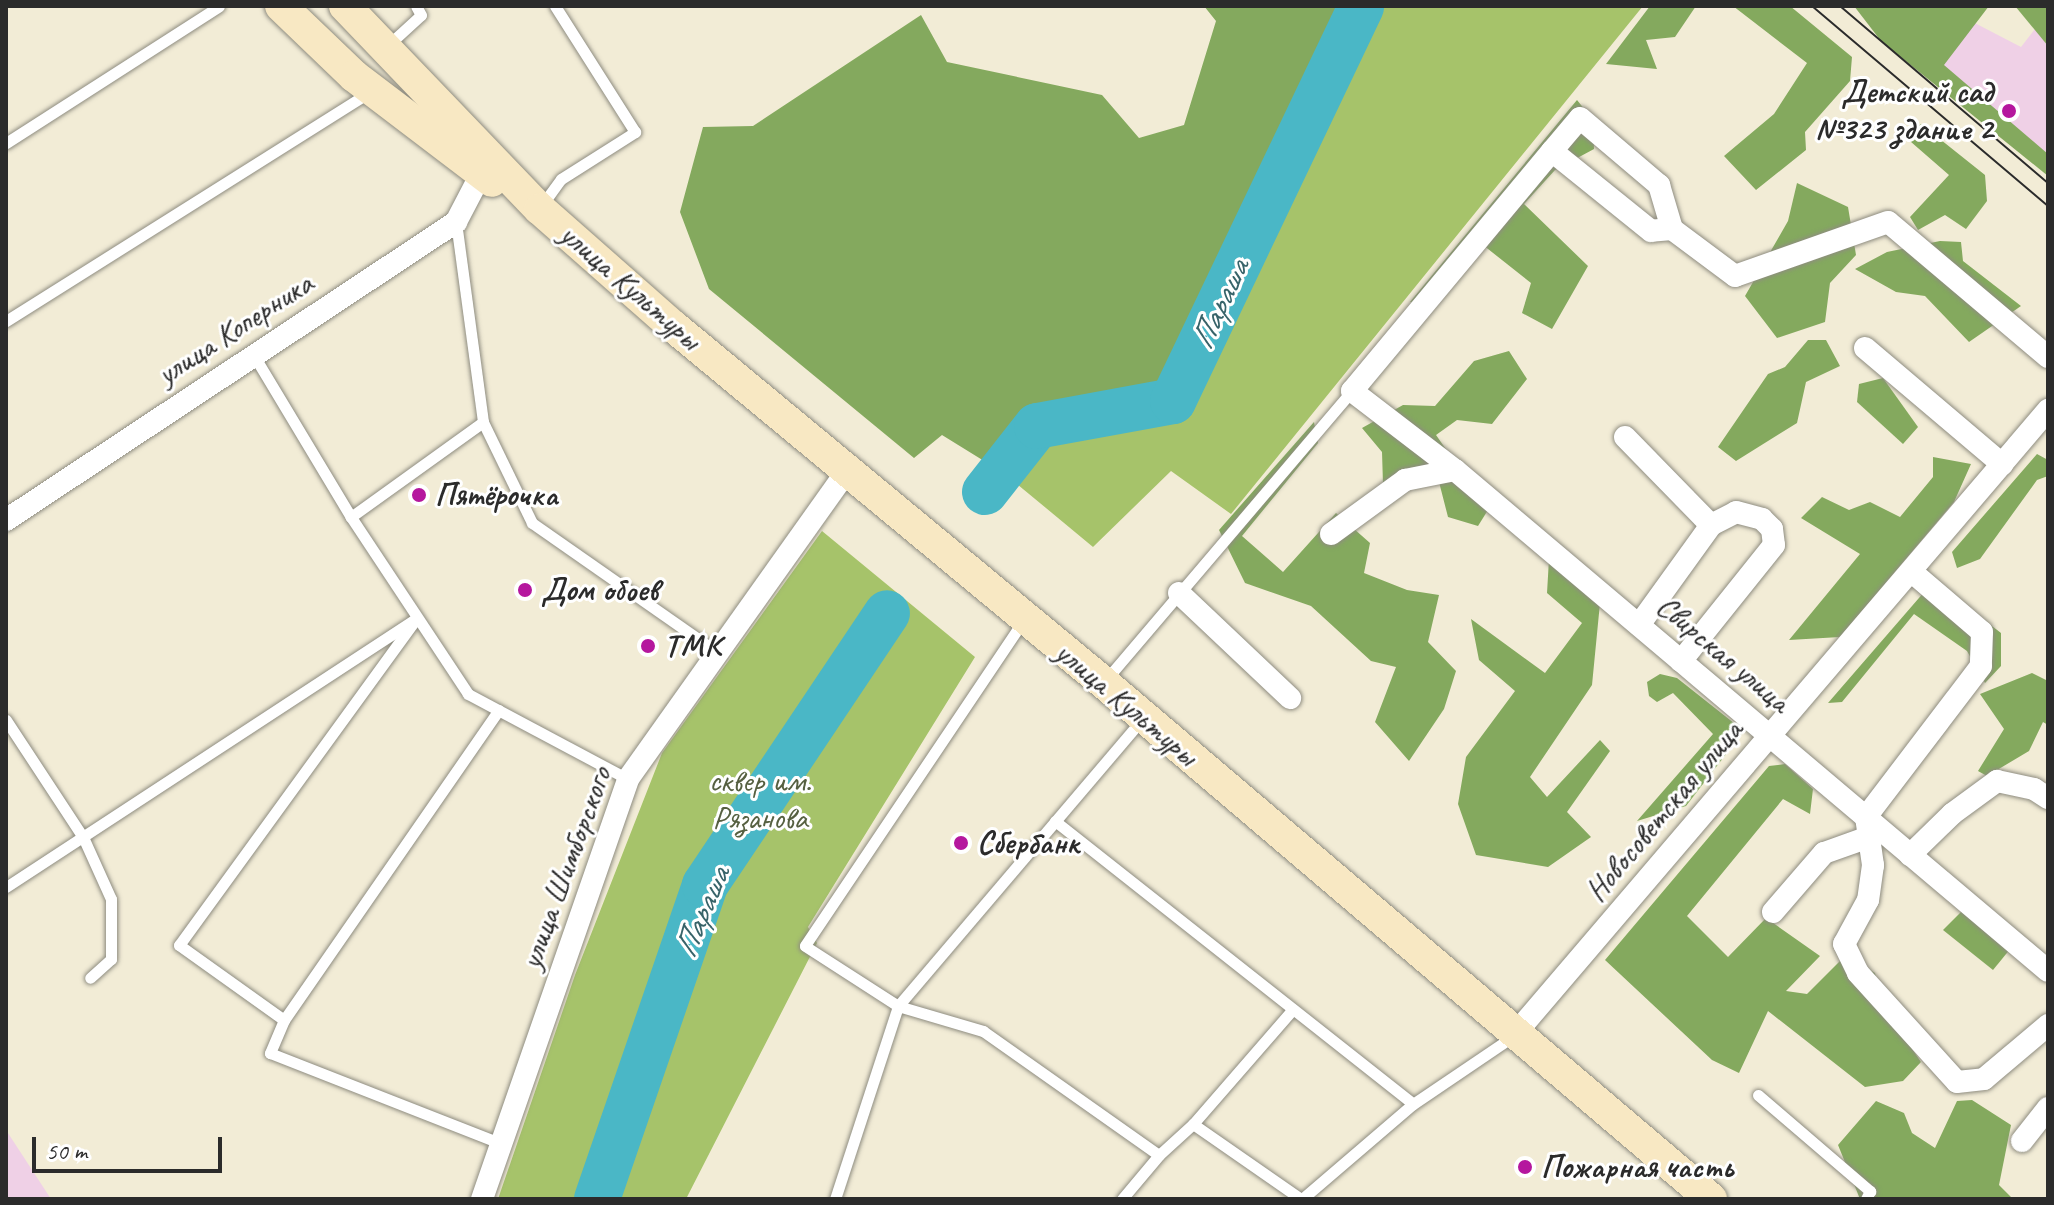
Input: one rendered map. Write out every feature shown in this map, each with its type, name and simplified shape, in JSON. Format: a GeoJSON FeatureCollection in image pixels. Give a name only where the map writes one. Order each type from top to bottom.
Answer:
{"type":"FeatureCollection","features":[{"type":"Feature","properties":{"kind":"main road","name":"улица Культуры"},"geometry":{"type":"LineString","coordinates":[[281,6],[372,90],[481,174],[540,209]]}},
{"type":"Feature","properties":{"kind":"main road","name":"улица Культуры"},"geometry":{"type":"LineString","coordinates":[[345,6],[383,50],[540,209],[1711,1199]]}},
{"type":"Feature","properties":{"kind":"street"},"geometry":{"type":"LineString","coordinates":[[1352,391],[1580,118],[1659,185],[1672,229],[1735,276],[1888,222],[2048,357]]}},
{"type":"Feature","properties":{"kind":"street"},"geometry":{"type":"LineString","coordinates":[[1552,151],[1651,231],[1672,229]]}},
{"type":"Feature","properties":{"kind":"street","name":"улица Коперника"},"geometry":{"type":"LineString","coordinates":[[6,520],[456,222],[481,174]]}},
{"type":"Feature","properties":{"kind":"street"},"geometry":{"type":"LineString","coordinates":[[1865,348],[2002,464]]}},
{"type":"Feature","properties":{"kind":"street","name":"Свирская улица"},"geometry":{"type":"LineString","coordinates":[[1352,391],[1455,470],[1770,736],[1868,827],[1910,855],[2048,971]]}},
{"type":"Feature","properties":{"kind":"street","name":"Новосоветская улица"},"geometry":{"type":"LineString","coordinates":[[1515,1034],[2002,464],[2040,432],[2048,410]]}},
{"type":"Feature","properties":{"kind":"street"},"geometry":{"type":"LineString","coordinates":[[1625,437],[1711,525]]}},
{"type":"Feature","properties":{"kind":"street","name":"улица Шимборского"},"geometry":{"type":"LineString","coordinates":[[482,1199],[628,779],[720,654],[848,469]]}},
{"type":"Feature","properties":{"kind":"street"},"geometry":{"type":"LineString","coordinates":[[1331,534],[1405,480],[1455,470]]}},
{"type":"Feature","properties":{"kind":"street"},"geometry":{"type":"LineString","coordinates":[[1639,625],[1711,525],[1736,512],[1762,519],[1772,529],[1774,545],[1681,661]]}},
{"type":"Feature","properties":{"kind":"street"},"geometry":{"type":"LineString","coordinates":[[1773,912],[1824,853],[1868,827],[1981,666],[1982,632],[1912,572]]}},
{"type":"Feature","properties":{"kind":"street"},"geometry":{"type":"LineString","coordinates":[[1179,593],[1290,698]]}},
{"type":"Feature","properties":{"kind":"street"},"geometry":{"type":"LineString","coordinates":[[1910,855],[1952,814],[1997,781],[2034,789],[2048,798]]}},
{"type":"Feature","properties":{"kind":"street"},"geometry":{"type":"LineString","coordinates":[[1868,827],[1873,865],[1868,900],[1844,944],[1858,973],[1933,1058],[1957,1082],[1984,1079],[2048,1025]]}},
{"type":"Feature","properties":{"kind":"street"},"geometry":{"type":"LineString","coordinates":[[2022,1141],[2048,1108]]}},
{"type":"Feature","properties":{"kind":"lane"},"geometry":{"type":"LineString","coordinates":[[6,143],[219,6]]}},
{"type":"Feature","properties":{"kind":"lane"},"geometry":{"type":"LineString","coordinates":[[383,50],[421,15],[416,6]]}},
{"type":"Feature","properties":{"kind":"lane"},"geometry":{"type":"LineString","coordinates":[[540,209],[561,179],[635,132],[555,6]]}},
{"type":"Feature","properties":{"kind":"lane"},"geometry":{"type":"LineString","coordinates":[[6,321],[372,90]]}},
{"type":"Feature","properties":{"kind":"lane"},"geometry":{"type":"LineString","coordinates":[[456,222],[483,422],[532,523],[720,654]]}},
{"type":"Feature","properties":{"kind":"lane"},"geometry":{"type":"LineString","coordinates":[[253,354],[351,517],[468,694],[628,779]]}},
{"type":"Feature","properties":{"kind":"lane"},"geometry":{"type":"LineString","coordinates":[[1104,683],[1352,391]]}},
{"type":"Feature","properties":{"kind":"lane"},"geometry":{"type":"LineString","coordinates":[[351,517],[483,422]]}},
{"type":"Feature","properties":{"kind":"lane"},"geometry":{"type":"LineString","coordinates":[[6,887],[416,619]]}},
{"type":"Feature","properties":{"kind":"lane"},"geometry":{"type":"LineString","coordinates":[[284,1020],[179,945],[416,619]]}},
{"type":"Feature","properties":{"kind":"lane"},"geometry":{"type":"LineString","coordinates":[[1024,621],[805,946],[898,1006],[983,1031],[1159,1155]]}},
{"type":"Feature","properties":{"kind":"lane"},"geometry":{"type":"LineString","coordinates":[[499,710],[284,1020],[270,1053],[502,1144]]}},
{"type":"Feature","properties":{"kind":"lane"},"geometry":{"type":"LineString","coordinates":[[835,1199],[898,1006],[1144,717]]}},
{"type":"Feature","properties":{"kind":"lane"},"geometry":{"type":"LineString","coordinates":[[6,720],[83,837],[111,899],[111,959],[90,978]]}},
{"type":"Feature","properties":{"kind":"lane"},"geometry":{"type":"LineString","coordinates":[[1055,821],[1413,1104]]}},
{"type":"Feature","properties":{"kind":"lane"},"geometry":{"type":"LineString","coordinates":[[1122,1199],[1159,1155],[1193,1124],[1293,1009]]}},
{"type":"Feature","properties":{"kind":"lane"},"geometry":{"type":"LineString","coordinates":[[1193,1124],[1301,1199],[1413,1104],[1515,1034]]}},
{"type":"Feature","properties":{"kind":"lane"},"geometry":{"type":"LineString","coordinates":[[1758,1095],[1870,1191],[1866,1199]]}},
{"type":"Feature","properties":{"kind":"shaded area","name":"Детский сад №323 здание 2"},"geometry":{"type":"Polygon","coordinates":[[[1926,6],[1942,6],[2021,47],[2048,12],[2048,172],[1892,50],[1926,6]]]}},
{"type":"Feature","properties":{"kind":"shaded area"},"geometry":{"type":"Polygon","coordinates":[[[6,1130],[51,1199],[6,1199],[6,1130]]]}},
{"type":"Feature","properties":{"kind":"green space"},"geometry":{"type":"Polygon","coordinates":[[[1204,6],[1355,6],[1170,399],[1037,423],[997,469],[942,435],[914,458],[709,289],[680,212],[703,127],[753,126],[921,15],[947,62],[1102,95],[1139,138],[1184,125],[1216,21],[1204,6]]]}},
{"type":"Feature","properties":{"kind":"green space"},"geometry":{"type":"Polygon","coordinates":[[[1363,6],[1643,6],[1231,514],[1171,471],[1093,547],[1005,474],[1040,429],[1175,404],[1363,6]]]}},
{"type":"Feature","properties":{"kind":"green space"},"geometry":{"type":"Polygon","coordinates":[[[1650,6],[1696,6],[1675,37],[1646,40],[1657,69],[1606,64],[1650,6]]]}},
{"type":"Feature","properties":{"kind":"green space"},"geometry":{"type":"Polygon","coordinates":[[[1733,6],[1790,6],[1852,57],[1850,81],[1805,132],[1806,150],[1756,190],[1724,156],[1774,114],[1807,63],[1733,6]]]}},
{"type":"Feature","properties":{"kind":"green space"},"geometry":{"type":"Polygon","coordinates":[[[1854,6],[1989,6],[1944,65],[2048,154],[2048,176],[1881,41],[1854,6]]]}},
{"type":"Feature","properties":{"kind":"green space"},"geometry":{"type":"Polygon","coordinates":[[[2015,6],[2048,6],[2048,46],[2015,6]]]}},
{"type":"Feature","properties":{"kind":"green space"},"geometry":{"type":"Polygon","coordinates":[[[1577,100],[1593,120],[1594,149],[1555,170],[1524,204],[1588,266],[1552,329],[1522,313],[1531,283],[1483,245],[1431,304],[1410,302],[1577,100]]]}},
{"type":"Feature","properties":{"kind":"green space"},"geometry":{"type":"Polygon","coordinates":[[[1921,124],[1985,175],[1987,201],[1966,229],[1945,215],[1918,230],[1910,217],[1949,175],[1903,135],[1921,124]]]}},
{"type":"Feature","properties":{"kind":"green space"},"geometry":{"type":"Polygon","coordinates":[[[1797,183],[1848,207],[1856,255],[1830,283],[1825,322],[1777,338],[1745,296],[1788,221],[1797,183]]]}},
{"type":"Feature","properties":{"kind":"green space"},"geometry":{"type":"Polygon","coordinates":[[[1940,241],[1961,242],[1963,261],[2021,306],[1969,342],[1925,296],[1896,292],[1855,269],[1887,252],[1940,241]]]}},
{"type":"Feature","properties":{"kind":"green space"},"geometry":{"type":"Polygon","coordinates":[[[1808,340],[1826,340],[1840,366],[1806,382],[1797,423],[1736,461],[1718,447],[1768,374],[1785,367],[1808,340]]]}},
{"type":"Feature","properties":{"kind":"green space"},"geometry":{"type":"Polygon","coordinates":[[[1509,351],[1527,379],[1492,424],[1457,420],[1436,435],[1488,510],[1478,526],[1448,517],[1439,482],[1383,484],[1382,452],[1362,428],[1403,405],[1435,406],[1474,361],[1509,351]]]}},
{"type":"Feature","properties":{"kind":"green space"},"geometry":{"type":"Polygon","coordinates":[[[1883,378],[1918,427],[1903,444],[1857,402],[1859,384],[1883,378]]]}},
{"type":"Feature","properties":{"kind":"green space"},"geometry":{"type":"Polygon","coordinates":[[[1314,422],[1318,443],[1242,536],[1283,572],[1336,513],[1370,543],[1364,573],[1407,590],[1439,595],[1428,642],[1456,671],[1444,709],[1409,761],[1375,722],[1396,667],[1371,661],[1311,606],[1245,583],[1219,530],[1314,422]]]}},
{"type":"Feature","properties":{"kind":"green space"},"geometry":{"type":"Polygon","coordinates":[[[2037,454],[2048,460],[2048,476],[2037,480],[1980,559],[1957,568],[1952,552],[2037,454]]]}},
{"type":"Feature","properties":{"kind":"green space"},"geometry":{"type":"Polygon","coordinates":[[[1933,457],[1971,464],[1954,502],[1840,637],[1789,640],[1860,554],[1801,518],[1822,497],[1849,510],[1870,502],[1900,517],[1933,477],[1933,457]]]}},
{"type":"Feature","properties":{"kind":"green space","name":"сквер им. Рязанова"},"geometry":{"type":"Polygon","coordinates":[[[822,531],[975,657],[808,927],[817,943],[686,1199],[498,1199],[575,975],[662,753],[822,531]]]}},
{"type":"Feature","properties":{"kind":"green space"},"geometry":{"type":"Polygon","coordinates":[[[1549,559],[1600,603],[1592,685],[1530,777],[1547,797],[1600,740],[1610,751],[1567,812],[1591,837],[1548,867],[1476,855],[1458,804],[1466,757],[1515,691],[1479,660],[1471,619],[1545,673],[1582,623],[1547,593],[1549,559]]]}},
{"type":"Feature","properties":{"kind":"green space"},"geometry":{"type":"Polygon","coordinates":[[[1925,591],[1953,596],[2001,633],[2001,666],[1985,683],[1967,651],[1914,614],[1842,702],[1828,703],[1925,591]]]}},
{"type":"Feature","properties":{"kind":"green space"},"geometry":{"type":"Polygon","coordinates":[[[2032,673],[2048,681],[2048,725],[2043,722],[2029,751],[1987,776],[1978,771],[2004,729],[1980,694],[2032,673]]]}},
{"type":"Feature","properties":{"kind":"green space"},"geometry":{"type":"Polygon","coordinates":[[[1660,674],[1677,678],[1744,731],[1686,806],[1637,821],[1713,734],[1673,693],[1657,702],[1649,696],[1647,682],[1660,674]]]}},
{"type":"Feature","properties":{"kind":"green space"},"geometry":{"type":"Polygon","coordinates":[[[1785,764],[1813,789],[1810,814],[1783,799],[1687,916],[1728,957],[1766,918],[1820,956],[1786,991],[1807,994],[1846,955],[1875,973],[1881,1003],[1921,1062],[1903,1081],[1865,1087],[1768,1011],[1739,1073],[1712,1060],[1605,960],[1769,766],[1785,764]]]}},
{"type":"Feature","properties":{"kind":"green space"},"geometry":{"type":"Polygon","coordinates":[[[1964,909],[2011,948],[1993,970],[1943,930],[1964,909]]]}},
{"type":"Feature","properties":{"kind":"green space"},"geometry":{"type":"Polygon","coordinates":[[[1972,1100],[2011,1125],[1999,1185],[2013,1199],[1860,1199],[1838,1145],[1876,1101],[1904,1113],[1912,1133],[1935,1148],[1957,1101],[1972,1100]]]}},
{"type":"Feature","properties":{"kind":"waterway","name":"Параша"},"geometry":{"type":"LineString","coordinates":[[985,492],[1037,426],[1173,401],[1361,6]]}},
{"type":"Feature","properties":{"kind":"waterway","name":"Параша"},"geometry":{"type":"LineString","coordinates":[[597,1199],[705,885],[887,613]]}},
{"type":"Feature","properties":{"kind":"tram line"},"geometry":{"type":"LineString","coordinates":[[1812,6],[2048,206]]}},
{"type":"Feature","properties":{"kind":"tram line"},"geometry":{"type":"LineString","coordinates":[[1840,6],[2048,183]]}},
{"type":"Feature","properties":{"kind":"place","name":"Детский сад №323 здание 2"},"geometry":{"type":"Point","coordinates":[2009,111]}},
{"type":"Feature","properties":{"kind":"place","name":"Пятёрочка"},"geometry":{"type":"Point","coordinates":[419,495]}},
{"type":"Feature","properties":{"kind":"place","name":"Дом обоев"},"geometry":{"type":"Point","coordinates":[525,590]}},
{"type":"Feature","properties":{"kind":"place","name":"ТМК"},"geometry":{"type":"Point","coordinates":[648,646]}},
{"type":"Feature","properties":{"kind":"place","name":"Сбербанк"},"geometry":{"type":"Point","coordinates":[961,843]}},
{"type":"Feature","properties":{"kind":"place","name":"Пожарная часть"},"geometry":{"type":"Point","coordinates":[1525,1167]}}]}
